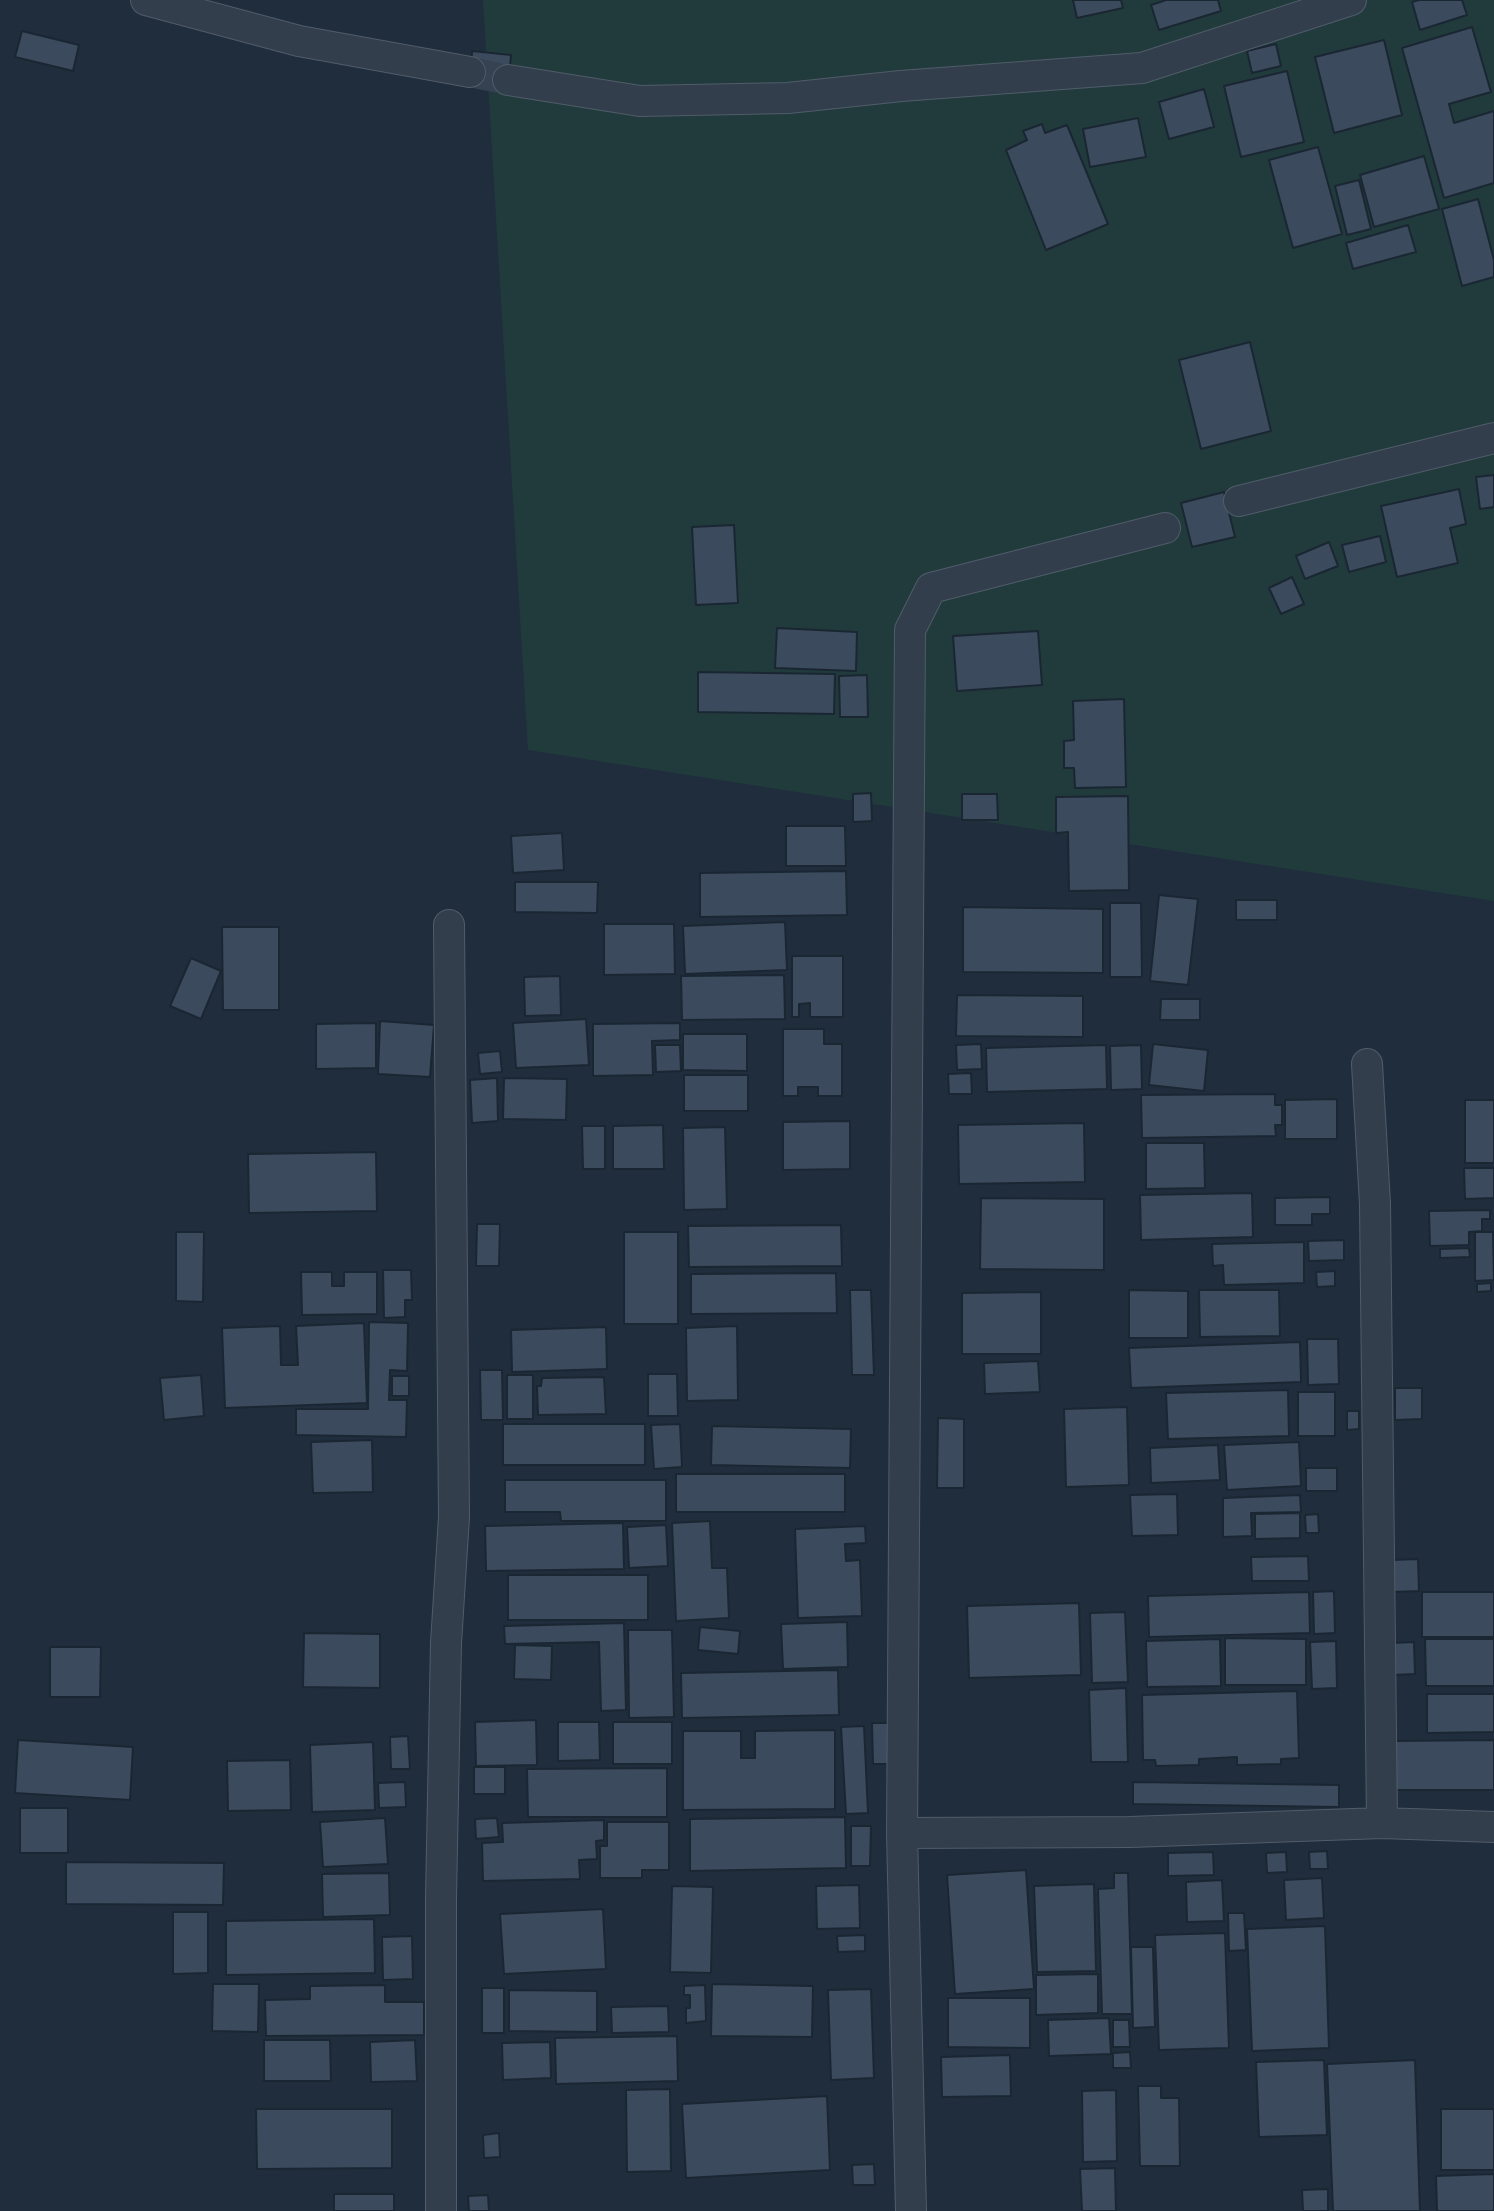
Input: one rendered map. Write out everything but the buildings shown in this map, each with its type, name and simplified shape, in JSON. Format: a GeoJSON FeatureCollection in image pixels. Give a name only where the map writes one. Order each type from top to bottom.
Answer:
{"type":"FeatureCollection","features":[{"type":"Feature","properties":{"kind":"street"},"geometry":{"type":"LineString","coordinates":[[146,0],[299,41],[470,72]]}},
{"type":"Feature","properties":{"kind":"street"},"geometry":{"type":"LineString","coordinates":[[508,80],[640,101],[788,98],[901,86],[1142,68],[1351,0]]}},
{"type":"Feature","properties":{"kind":"street"},"geometry":{"type":"LineString","coordinates":[[1239,501],[1494,438]]}},
{"type":"Feature","properties":{"kind":"street"},"geometry":{"type":"LineString","coordinates":[[911,2211],[902,1833],[910,630],[931,588],[1165,528]]}},
{"type":"Feature","properties":{"kind":"street"},"geometry":{"type":"LineString","coordinates":[[441,2211],[441,1897],[446,1643],[454,1517],[449,925]]}},
{"type":"Feature","properties":{"kind":"street"},"geometry":{"type":"LineString","coordinates":[[1367,1064],[1375,1204],[1382,1823]]}},
{"type":"Feature","properties":{"kind":"street"},"geometry":{"type":"LineString","coordinates":[[902,1833],[1130,1832],[1382,1823],[1494,1827]]}},
{"type":"Feature","properties":{"kind":"green space"},"geometry":{"type":"Polygon","coordinates":[[[483,0],[1494,0],[1494,901],[528,750],[483,0]]]}},
{"type":"Feature","properties":{"kind":"tunnel"},"geometry":{"type":"LineString","coordinates":[[470,72],[508,80]]}}]}
